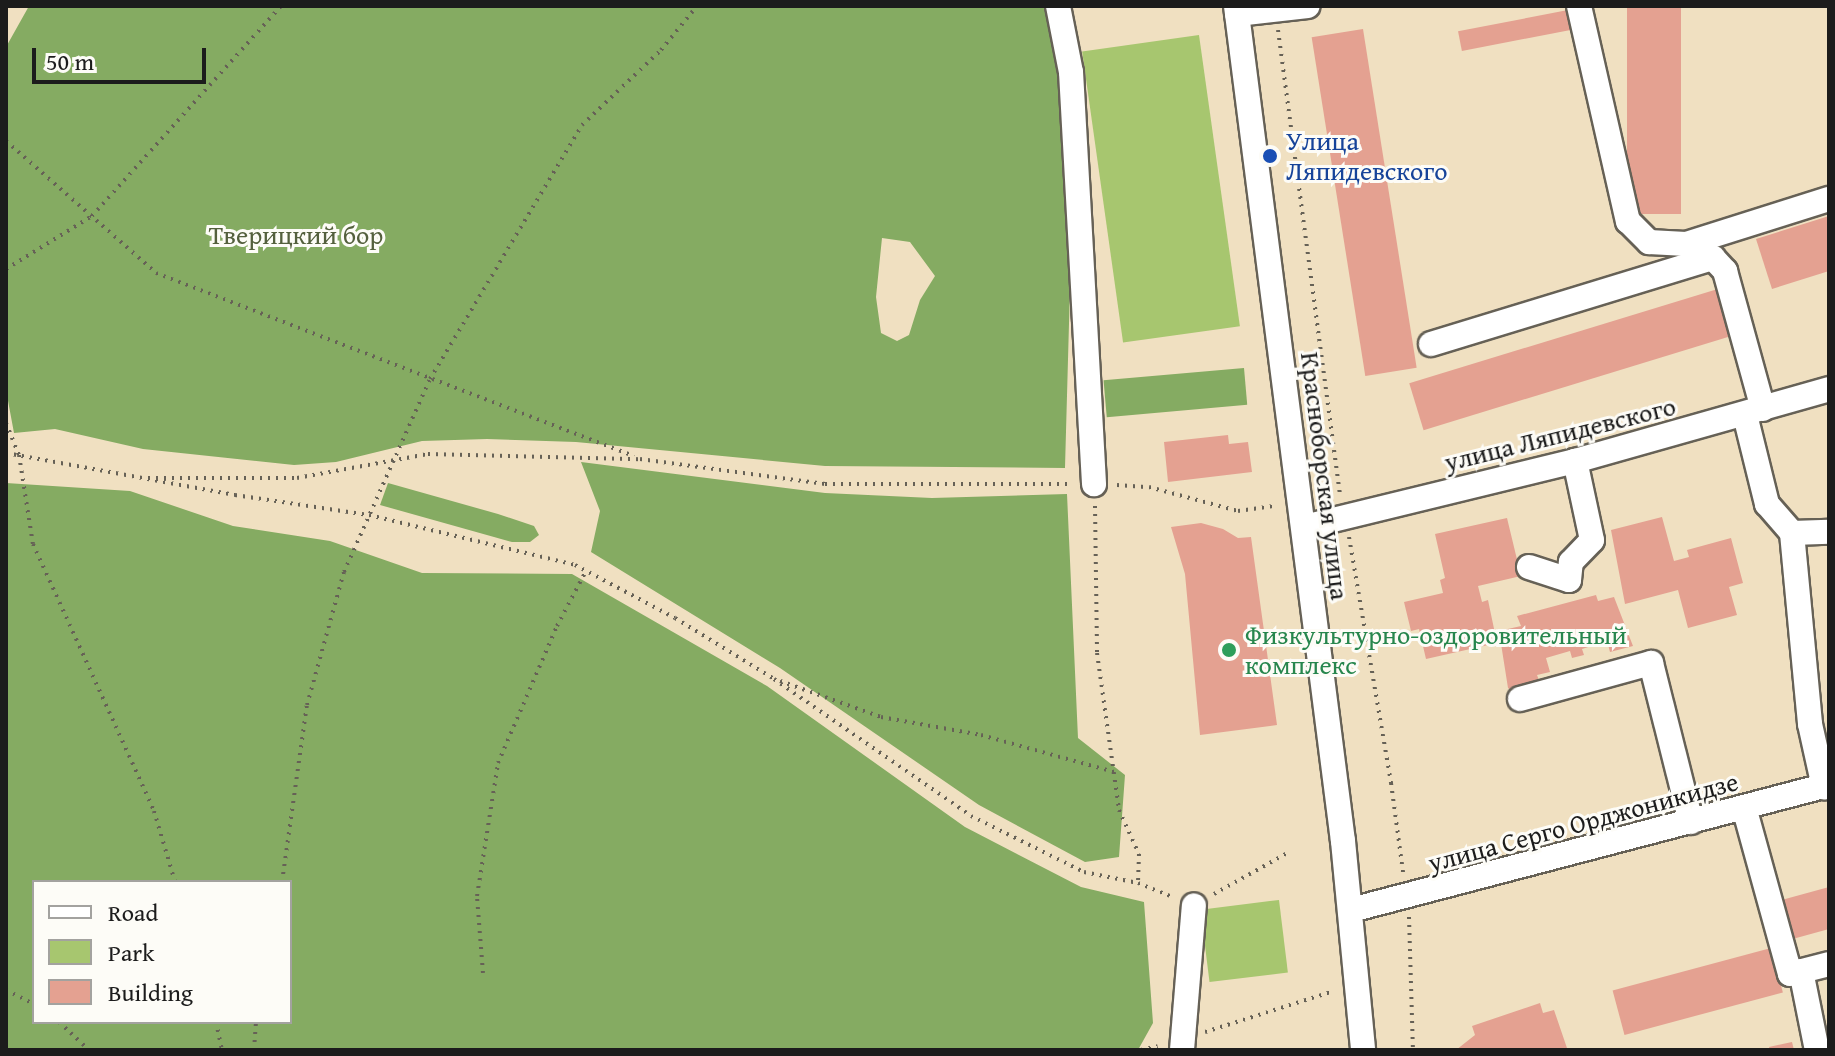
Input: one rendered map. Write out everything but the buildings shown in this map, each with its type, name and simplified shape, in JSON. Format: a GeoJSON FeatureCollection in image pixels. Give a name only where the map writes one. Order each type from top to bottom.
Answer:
{"type":"FeatureCollection","features":[{"type":"Feature","properties":{"kind":"street"},"geometry":{"type":"LineString","coordinates":[[1058,6],[1071,72],[1094,484]]}},
{"type":"Feature","properties":{"kind":"street"},"geometry":{"type":"LineString","coordinates":[[1237,10],[1308,6]]}},
{"type":"Feature","properties":{"kind":"street"},"geometry":{"type":"LineString","coordinates":[[1579,6],[1628,221],[1649,242],[1686,244],[1829,199]]}},
{"type":"Feature","properties":{"kind":"street","name":"Красноборская улица"},"geometry":{"type":"LineString","coordinates":[[1237,10],[1351,910],[1363,1050]]}},
{"type":"Feature","properties":{"kind":"street"},"geometry":{"type":"LineString","coordinates":[[1686,244],[1713,258],[1725,271],[1754,412],[1767,504],[1792,533],[1810,724],[1826,786]]}},
{"type":"Feature","properties":{"kind":"street"},"geometry":{"type":"LineString","coordinates":[[1431,344],[1713,258]]}},
{"type":"Feature","properties":{"kind":"street","name":"улица Ляпидевского"},"geometry":{"type":"LineString","coordinates":[[1304,527],[1575,461],[1829,389]]}},
{"type":"Feature","properties":{"kind":"street"},"geometry":{"type":"LineString","coordinates":[[1529,567],[1569,580],[1571,562],[1592,540],[1575,461]]}},
{"type":"Feature","properties":{"kind":"street"},"geometry":{"type":"LineString","coordinates":[[1792,533],[1829,532]]}},
{"type":"Feature","properties":{"kind":"street"},"geometry":{"type":"LineString","coordinates":[[1520,699],[1651,663],[1691,822]]}},
{"type":"Feature","properties":{"kind":"street","name":"улица Серго Орджоникидзе"},"geometry":{"type":"LineString","coordinates":[[1351,910],[1826,786]]}},
{"type":"Feature","properties":{"kind":"street"},"geometry":{"type":"LineString","coordinates":[[1744,807],[1790,974],[1829,964]]}},
{"type":"Feature","properties":{"kind":"street"},"geometry":{"type":"LineString","coordinates":[[1182,1045],[1194,905]]}},
{"type":"Feature","properties":{"kind":"street"},"geometry":{"type":"LineString","coordinates":[[1801,971],[1817,1050]]}},
{"type":"Feature","properties":{"kind":"path"},"geometry":{"type":"LineString","coordinates":[[6,269],[92,216],[281,6]]}},
{"type":"Feature","properties":{"kind":"path"},"geometry":{"type":"LineString","coordinates":[[282,880],[307,705],[344,572],[430,379],[582,125],[661,50],[697,6]]}},
{"type":"Feature","properties":{"kind":"path"},"geometry":{"type":"LineString","coordinates":[[1276,9],[1346,517],[1391,783],[1406,898],[1413,1050]]}},
{"type":"Feature","properties":{"kind":"path"},"geometry":{"type":"LineString","coordinates":[[6,141],[156,273],[640,459]]}},
{"type":"Feature","properties":{"kind":"path"},"geometry":{"type":"LineString","coordinates":[[6,423],[19,455],[33,544],[154,811],[174,880]]}},
{"type":"Feature","properties":{"kind":"path"},"geometry":{"type":"LineString","coordinates":[[6,453],[134,478],[369,515],[575,565],[675,618],[774,679],[971,816],[1084,872],[1138,883],[1194,905],[1289,852]]}},
{"type":"Feature","properties":{"kind":"path"},"geometry":{"type":"LineString","coordinates":[[134,478],[297,478],[428,454],[640,459],[825,484],[1094,484],[1149,487],[1238,511],[1275,506]]}},
{"type":"Feature","properties":{"kind":"path"},"geometry":{"type":"LineString","coordinates":[[1094,484],[1097,653],[1119,810],[1139,854],[1138,883]]}},
{"type":"Feature","properties":{"kind":"path"},"geometry":{"type":"LineString","coordinates":[[483,973],[477,896],[498,763],[557,626],[586,571]]}},
{"type":"Feature","properties":{"kind":"path"},"geometry":{"type":"LineString","coordinates":[[774,679],[881,717],[981,735],[1114,772]]}},
{"type":"Feature","properties":{"kind":"path"},"geometry":{"type":"LineString","coordinates":[[1141,1050],[1182,1045],[1359,982]]}},
{"type":"Feature","properties":{"kind":"path"},"geometry":{"type":"LineString","coordinates":[[6,990],[32,1003]]}},
{"type":"Feature","properties":{"kind":"path"},"geometry":{"type":"LineString","coordinates":[[61,1024],[89,1050]]}},
{"type":"Feature","properties":{"kind":"path"},"geometry":{"type":"LineString","coordinates":[[216,1024],[222,1050]]}},
{"type":"Feature","properties":{"kind":"path"},"geometry":{"type":"LineString","coordinates":[[254,1050],[256,1024]]}},
{"type":"Feature","properties":{"kind":"green space","name":"Тверицкий бор"},"geometry":{"type":"Polygon","coordinates":[[[29,6],[1047,6],[1074,143],[1065,468],[825,466],[576,442],[487,439],[422,441],[336,462],[294,465],[143,449],[55,429],[14,433],[6,390],[6,47],[29,6]],[[882,238],[876,297],[881,333],[897,341],[909,335],[920,300],[935,276],[910,242],[882,238]]]}},
{"type":"Feature","properties":{"kind":"green space"},"geometry":{"type":"Polygon","coordinates":[[[1199,35],[1240,326],[1123,343],[1082,51],[1199,35]]]}},
{"type":"Feature","properties":{"kind":"green space"},"geometry":{"type":"Polygon","coordinates":[[[1244,368],[1247,405],[1107,417],[1104,380],[1244,368]]]}},
{"type":"Feature","properties":{"kind":"green space"},"geometry":{"type":"Polygon","coordinates":[[[581,462],[825,493],[932,498],[1067,494],[1078,738],[1125,775],[1119,857],[1085,862],[979,805],[780,668],[591,552],[600,511],[581,462]]]}},
{"type":"Feature","properties":{"kind":"green space"},"geometry":{"type":"Polygon","coordinates":[[[6,483],[130,491],[233,526],[330,541],[422,573],[572,574],[767,686],[965,827],[1081,887],[1144,902],[1153,1023],[1138,1050],[6,1050],[6,483]]]}},
{"type":"Feature","properties":{"kind":"green space"},"geometry":{"type":"Polygon","coordinates":[[[388,483],[534,526],[539,535],[530,542],[512,542],[380,505],[388,483]]]}},
{"type":"Feature","properties":{"kind":"green space"},"geometry":{"type":"Polygon","coordinates":[[[1279,900],[1288,972],[1209,982],[1201,910],[1279,900]]]}},
{"type":"Feature","properties":{"kind":"place","name":"Улица Ляпидевского"},"geometry":{"type":"Point","coordinates":[1270,156]}},
{"type":"Feature","properties":{"kind":"place","name":"Физкультурно-оздоровительный комплекс"},"geometry":{"type":"Point","coordinates":[1229,650]}}]}
